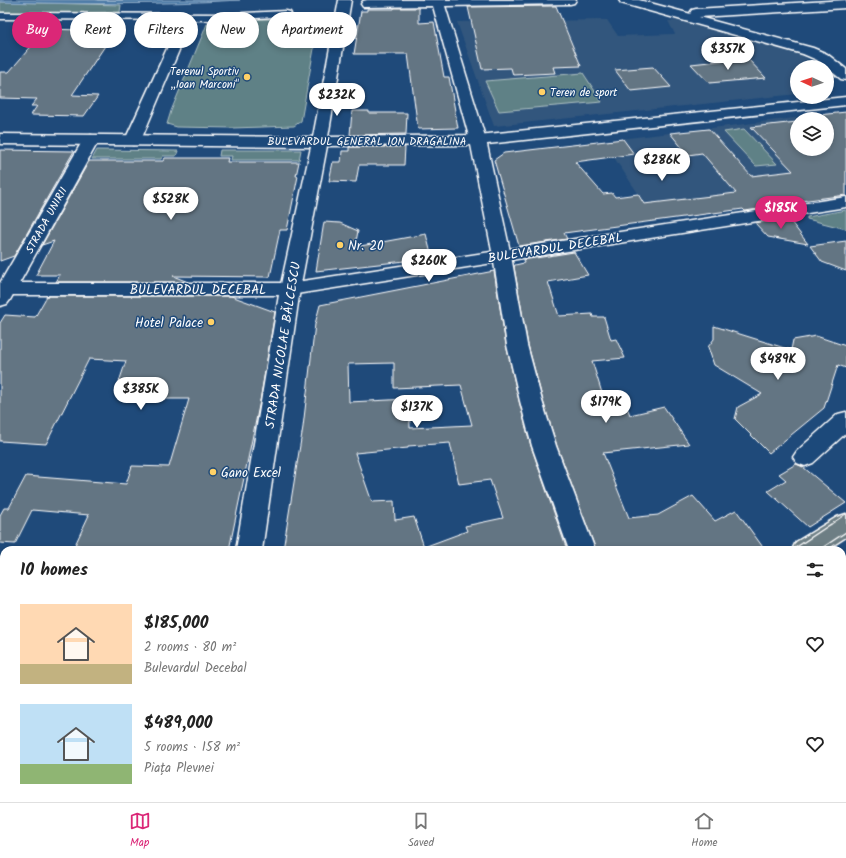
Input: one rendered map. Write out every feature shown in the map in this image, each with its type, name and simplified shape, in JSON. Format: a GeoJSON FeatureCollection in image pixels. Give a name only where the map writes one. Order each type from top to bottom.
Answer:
{"type":"FeatureCollection","features":[{"type":"Feature","properties":{"kind":"main road"},"geometry":{"type":"LineString","coordinates":[[811,546],[846,524]]}},
{"type":"Feature","properties":{"kind":"street"},"geometry":{"type":"LineString","coordinates":[[366,4],[570,0]]}},
{"type":"Feature","properties":{"kind":"street"},"geometry":{"type":"LineString","coordinates":[[625,0],[808,51],[822,57],[846,76]]}},
{"type":"Feature","properties":{"kind":"street","name":"STRADA NICOLAE BĂLCESCU"},"geometry":{"type":"LineString","coordinates":[[250,546],[290,289],[345,3]]}},
{"type":"Feature","properties":{"kind":"street"},"geometry":{"type":"LineString","coordinates":[[438,3],[478,140],[502,256],[517,345],[531,401],[544,446],[581,546]]}},
{"type":"Feature","properties":{"kind":"street"},"geometry":{"type":"LineString","coordinates":[[676,14],[846,4]]}},
{"type":"Feature","properties":{"kind":"street"},"geometry":{"type":"LineString","coordinates":[[0,16],[223,17],[267,15]]}},
{"type":"Feature","properties":{"kind":"street"},"geometry":{"type":"LineString","coordinates":[[133,140],[174,48]]}},
{"type":"Feature","properties":{"kind":"street"},"geometry":{"type":"LineString","coordinates":[[262,141],[289,135],[308,126],[317,99],[321,92],[328,88]]}},
{"type":"Feature","properties":{"kind":"street","name":"BULEVARDUL GENERAL ION DRAGALINA"},"geometry":{"type":"LineString","coordinates":[[0,139],[319,142],[478,140],[846,101]]}},
{"type":"Feature","properties":{"kind":"street","name":"STRADA UNIRII"},"geometry":{"type":"LineString","coordinates":[[2,293],[91,140]]}},
{"type":"Feature","properties":{"kind":"street","name":"BULEVARDUL DECEBAL"},"geometry":{"type":"LineString","coordinates":[[2,293],[290,289],[846,202]]}},
{"type":"Feature","properties":{"kind":"street"},"geometry":{"type":"LineString","coordinates":[[805,457],[846,420]]}},
{"type":"Feature","properties":{"kind":"shaded area"},"geometry":{"type":"Polygon","coordinates":[[[607,20],[618,36],[675,34],[668,21],[683,20],[800,53],[808,60],[790,60],[790,95],[494,126],[457,22],[607,20]]]}},
{"type":"Feature","properties":{"kind":"shaded area"},"geometry":{"type":"Polygon","coordinates":[[[846,112],[846,195],[656,220],[603,141],[790,119],[790,156],[834,156],[834,113],[846,112]]]}},
{"type":"Feature","properties":{"kind":"green space"},"geometry":{"type":"Polygon","coordinates":[[[0,2],[121,5],[120,12],[12,12],[12,14],[0,14],[0,2]]]}},
{"type":"Feature","properties":{"kind":"green space","name":"Terenul Sportiv ,,Ioan Marconi\""},"geometry":{"type":"Polygon","coordinates":[[[259,19],[264,19],[267,19],[267,48],[314,48],[301,121],[294,126],[232,128],[177,127],[167,124],[206,26],[206,48],[259,48],[259,19]]]}},
{"type":"Feature","properties":{"kind":"green space","name":"Teren de sport"},"geometry":{"type":"Polygon","coordinates":[[[583,73],[602,102],[499,111],[485,81],[583,73]]]}},
{"type":"Feature","properties":{"kind":"green space"},"geometry":{"type":"Polygon","coordinates":[[[744,129],[777,164],[756,166],[724,132],[744,129]]]}},
{"type":"Feature","properties":{"kind":"green space"},"geometry":{"type":"Polygon","coordinates":[[[97,150],[178,151],[176,156],[163,156],[161,159],[92,159],[97,150]]]}},
{"type":"Feature","properties":{"kind":"green space"},"geometry":{"type":"Polygon","coordinates":[[[220,150],[301,150],[299,160],[231,160],[232,156],[219,156],[220,150]]]}},
{"type":"Feature","properties":{"kind":"green space"},"geometry":{"type":"Polygon","coordinates":[[[846,210],[846,229],[807,219],[807,217],[846,210]]]}},
{"type":"Feature","properties":{"kind":"water"},"geometry":{"type":"Polygon","coordinates":[[[0,0],[240,0],[120,4],[0,2],[0,0]]]}},
{"type":"Feature","properties":{"kind":"building"},"geometry":{"type":"Polygon","coordinates":[[[556,6],[581,66],[553,67],[555,73],[513,75],[511,68],[482,69],[468,7],[556,6]]]}},
{"type":"Feature","properties":{"kind":"building"},"geometry":{"type":"Polygon","coordinates":[[[419,8],[419,23],[434,22],[444,77],[449,77],[458,128],[418,129],[408,54],[354,54],[355,48],[357,48],[357,36],[361,11],[367,11],[367,9],[419,8]]]}},
{"type":"Feature","properties":{"kind":"building"},"geometry":{"type":"Polygon","coordinates":[[[62,29],[70,30],[70,48],[104,48],[72,95],[98,96],[84,116],[31,115],[37,106],[31,106],[37,99],[0,98],[0,72],[9,72],[30,48],[62,48],[62,29]]]}},
{"type":"Feature","properties":{"kind":"building"},"geometry":{"type":"Polygon","coordinates":[[[747,58],[766,78],[709,83],[691,64],[747,58]]]}},
{"type":"Feature","properties":{"kind":"building"},"geometry":{"type":"Polygon","coordinates":[[[653,67],[671,87],[631,91],[615,70],[653,67]]]}},
{"type":"Feature","properties":{"kind":"building"},"geometry":{"type":"Polygon","coordinates":[[[352,111],[369,111],[369,113],[407,113],[406,134],[350,135],[352,111]]]}},
{"type":"Feature","properties":{"kind":"building"},"geometry":{"type":"Polygon","coordinates":[[[846,112],[846,195],[778,204],[779,206],[745,211],[743,209],[564,233],[567,239],[519,246],[494,160],[504,153],[623,139],[634,154],[575,162],[603,194],[612,193],[615,197],[638,194],[644,204],[736,193],[702,153],[688,155],[670,133],[709,129],[751,176],[793,171],[751,127],[790,123],[790,156],[834,156],[834,113],[846,112]]]}},
{"type":"Feature","properties":{"kind":"building"},"geometry":{"type":"Polygon","coordinates":[[[349,147],[405,147],[404,165],[359,165],[356,182],[329,181],[333,162],[341,162],[342,151],[349,151],[349,147]]]}},
{"type":"Feature","properties":{"kind":"building"},"geometry":{"type":"Polygon","coordinates":[[[0,150],[74,151],[14,256],[0,261],[0,150]]]}},
{"type":"Feature","properties":{"kind":"building"},"geometry":{"type":"Polygon","coordinates":[[[165,158],[228,158],[227,162],[299,162],[296,176],[298,176],[287,230],[280,230],[270,277],[173,276],[188,282],[56,282],[60,275],[36,275],[54,241],[42,245],[89,161],[163,161],[165,158]]]}},
{"type":"Feature","properties":{"kind":"building"},"geometry":{"type":"Polygon","coordinates":[[[788,218],[808,244],[768,237],[755,223],[788,218]]]}},
{"type":"Feature","properties":{"kind":"building"},"geometry":{"type":"Polygon","coordinates":[[[324,222],[340,223],[358,231],[355,247],[426,234],[432,258],[316,271],[324,222]]]}},
{"type":"Feature","properties":{"kind":"building"},"geometry":{"type":"Polygon","coordinates":[[[846,241],[846,271],[822,262],[810,246],[846,241]]]}},
{"type":"Feature","properties":{"kind":"building"},"geometry":{"type":"Polygon","coordinates":[[[574,252],[588,275],[548,282],[559,316],[592,314],[593,317],[604,317],[611,340],[616,339],[625,358],[592,361],[602,393],[621,392],[630,415],[664,407],[689,444],[603,453],[629,518],[658,515],[693,496],[715,521],[736,510],[762,546],[594,546],[557,446],[528,345],[514,267],[515,265],[524,263],[523,260],[574,252]]]}},
{"type":"Feature","properties":{"kind":"building"},"geometry":{"type":"Polygon","coordinates":[[[494,271],[506,345],[519,401],[531,446],[566,546],[427,546],[467,531],[465,526],[503,518],[490,480],[459,484],[450,443],[408,446],[408,448],[355,453],[372,502],[394,501],[395,520],[414,517],[424,546],[284,546],[303,427],[315,324],[320,305],[494,271]],[[394,363],[348,364],[349,402],[409,399],[410,428],[472,425],[461,385],[394,388],[394,363]]]}},
{"type":"Feature","properties":{"kind":"building"},"geometry":{"type":"Polygon","coordinates":[[[47,296],[231,296],[275,312],[260,401],[230,546],[75,545],[89,515],[32,510],[15,544],[0,543],[0,515],[4,508],[9,508],[26,476],[126,484],[132,466],[169,467],[189,399],[161,399],[166,385],[118,385],[126,361],[89,359],[46,444],[0,441],[0,323],[5,315],[35,317],[47,296]]]}},
{"type":"Feature","properties":{"kind":"building"},"geometry":{"type":"Polygon","coordinates":[[[714,326],[791,350],[793,340],[816,336],[846,346],[846,368],[838,365],[824,408],[769,453],[735,419],[738,407],[762,394],[714,365],[708,347],[714,339],[714,326]]]}},
{"type":"Feature","properties":{"kind":"building"},"geometry":{"type":"Polygon","coordinates":[[[796,464],[803,467],[846,503],[808,527],[768,491],[786,480],[779,474],[796,464]]]}},
{"type":"Feature","properties":{"kind":"tram line"},"geometry":{"type":"LineString","coordinates":[[830,525],[846,514]]}},
{"type":"Feature","properties":{"kind":"tram line"},"geometry":{"type":"LineString","coordinates":[[798,546],[831,524]]}},
{"type":"Feature","properties":{"kind":"tram line"},"geometry":{"type":"LineString","coordinates":[[825,546],[846,532]]}},
{"type":"Feature","properties":{"kind":"place","name":"Terenul Sportiv ,,Ioan Marconi\""},"geometry":{"type":"Point","coordinates":[247,77]}},
{"type":"Feature","properties":{"kind":"place","name":"Teren de sport"},"geometry":{"type":"Point","coordinates":[542,92]}},
{"type":"Feature","properties":{"kind":"place","name":"Nr. 20"},"geometry":{"type":"Point","coordinates":[340,245]}},
{"type":"Feature","properties":{"kind":"place","name":"Hotel Palace"},"geometry":{"type":"Point","coordinates":[211,322]}},
{"type":"Feature","properties":{"kind":"place","name":"Gano Excel"},"geometry":{"type":"Point","coordinates":[213,472]}}]}
